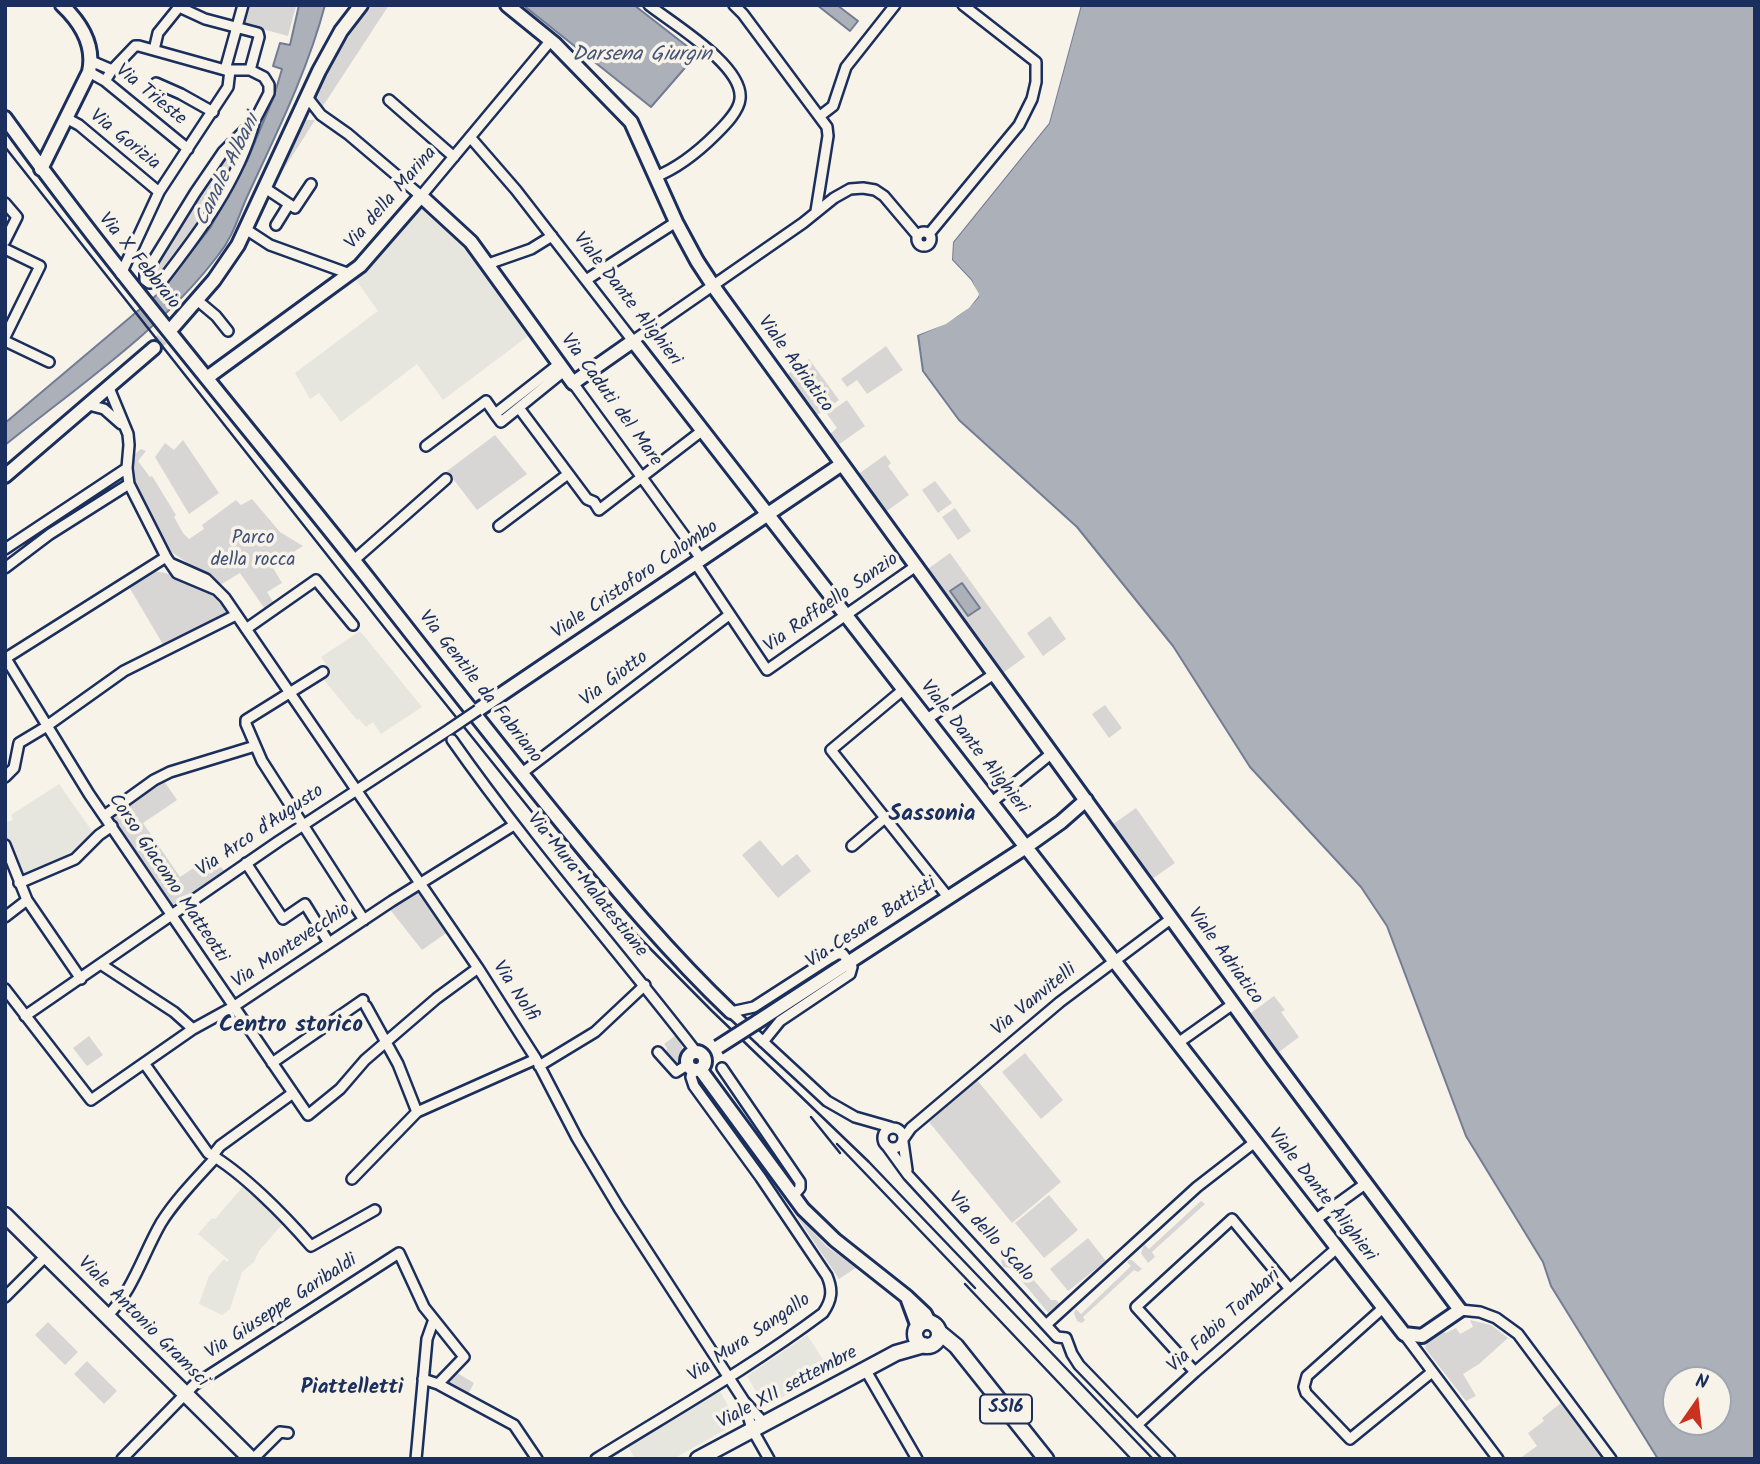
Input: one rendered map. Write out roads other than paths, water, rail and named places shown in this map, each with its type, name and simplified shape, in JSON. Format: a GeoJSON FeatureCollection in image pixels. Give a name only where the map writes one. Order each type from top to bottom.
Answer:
{"type":"FeatureCollection","features":[{"type":"Feature","properties":{"kind":"main road","name":"Viale Antonio Gramsci"},"geometry":{"type":"LineString","coordinates":[[5,1215],[252,1459]]}},
{"type":"Feature","properties":{"kind":"main road","name":"Viale XII settembre"},"geometry":{"type":"LineString","coordinates":[[698,1459],[896,1353],[926,1334]]}},
{"type":"Feature","properties":{"kind":"main road","name":"SS16"},"geometry":{"type":"LineString","coordinates":[[926,1334],[956,1346],[1046,1459]]}},
{"type":"Feature","properties":{"kind":"street"},"geometry":{"type":"LineString","coordinates":[[41,169],[90,66],[83,32],[62,5]]}},
{"type":"Feature","properties":{"kind":"street"},"geometry":{"type":"LineString","coordinates":[[121,274],[159,192],[228,87],[228,70],[243,5]]}},
{"type":"Feature","properties":{"kind":"street"},"geometry":{"type":"LineString","coordinates":[[170,328],[228,261],[247,230],[307,97],[341,31],[361,5]]}},
{"type":"Feature","properties":{"kind":"street","name":"Viale Adriatico"},"geometry":{"type":"LineString","coordinates":[[507,5],[555,44],[627,118],[649,157],[652,171],[676,222],[713,285],[1233,1004],[1460,1310]]}},
{"type":"Feature","properties":{"kind":"street"},"geometry":{"type":"LineString","coordinates":[[649,5],[731,71],[739,87],[740,99],[737,108],[710,140],[677,166],[652,171]]}},
{"type":"Feature","properties":{"kind":"street"},"geometry":{"type":"LineString","coordinates":[[734,5],[827,127],[828,136],[816,211]]}},
{"type":"Feature","properties":{"kind":"street"},"geometry":{"type":"LineString","coordinates":[[820,116],[833,106],[846,67],[895,5]]}},
{"type":"Feature","properties":{"kind":"street"},"geometry":{"type":"LineString","coordinates":[[573,383],[850,189],[875,190],[884,196],[917,235],[924,232],[929,234],[1019,125],[1032,99],[1036,82],[1036,62],[963,5]]}},
{"type":"Feature","properties":{"kind":"street"},"geometry":{"type":"LineString","coordinates":[[153,50],[158,33],[179,7],[205,19],[256,32],[259,37],[250,70]]}},
{"type":"Feature","properties":{"kind":"street","name":"Via della Marina"},"geometry":{"type":"LineString","coordinates":[[208,377],[369,258],[547,45]]}},
{"type":"Feature","properties":{"kind":"street"},"geometry":{"type":"LineString","coordinates":[[105,81],[135,46],[228,70],[250,70],[264,77],[269,85],[269,93],[255,120],[242,159],[205,225],[161,282],[149,283],[145,280],[145,274],[223,152],[255,120]]}},
{"type":"Feature","properties":{"kind":"street"},"geometry":{"type":"LineString","coordinates":[[90,66],[112,70]]}},
{"type":"Feature","properties":{"kind":"street","name":"Via Trieste"},"geometry":{"type":"LineString","coordinates":[[90,66],[188,149]]}},
{"type":"Feature","properties":{"kind":"street"},"geometry":{"type":"LineString","coordinates":[[156,83],[213,112]]}},
{"type":"Feature","properties":{"kind":"street","name":"Via Caduti del Mare"},"geometry":{"type":"LineString","coordinates":[[307,97],[321,116],[348,134],[422,196],[464,235],[488,264],[641,477],[767,670]]}},
{"type":"Feature","properties":{"kind":"street"},"geometry":{"type":"LineString","coordinates":[[389,100],[454,157]]}},
{"type":"Feature","properties":{"kind":"street"},"geometry":{"type":"LineString","coordinates":[[297,120],[304,116],[321,116]]}},
{"type":"Feature","properties":{"kind":"street","name":"Via X Febbraio"},"geometry":{"type":"LineString","coordinates":[[5,118],[121,274],[170,328],[208,377]]}},
{"type":"Feature","properties":{"kind":"street","name":"Via Gorizia"},"geometry":{"type":"LineString","coordinates":[[66,118],[79,125],[159,192]]}},
{"type":"Feature","properties":{"kind":"street","name":"Viale Dante Alighieri"},"geometry":{"type":"LineString","coordinates":[[470,138],[552,236],[1404,1334]]}},
{"type":"Feature","properties":{"kind":"street"},"geometry":{"type":"LineString","coordinates":[[265,188],[295,208],[311,184]]}},
{"type":"Feature","properties":{"kind":"street"},"geometry":{"type":"LineString","coordinates":[[5,203],[17,218],[5,241]]}},
{"type":"Feature","properties":{"kind":"street"},"geometry":{"type":"LineString","coordinates":[[275,225],[289,204]]}},
{"type":"Feature","properties":{"kind":"street"},"geometry":{"type":"LineString","coordinates":[[586,280],[676,222]]}},
{"type":"Feature","properties":{"kind":"street"},"geometry":{"type":"LineString","coordinates":[[247,230],[270,245],[350,274]]}},
{"type":"Feature","properties":{"kind":"street"},"geometry":{"type":"LineString","coordinates":[[488,264],[531,249],[552,236]]}},
{"type":"Feature","properties":{"kind":"street"},"geometry":{"type":"LineString","coordinates":[[5,249],[40,266],[5,339],[49,362]]}},
{"type":"Feature","properties":{"kind":"street"},"geometry":{"type":"LineString","coordinates":[[197,300],[216,316],[228,331]]}},
{"type":"Feature","properties":{"kind":"street"},"geometry":{"type":"LineString","coordinates":[[5,476],[153,348]]}},
{"type":"Feature","properties":{"kind":"street"},"geometry":{"type":"LineString","coordinates":[[426,446],[486,401],[501,422],[562,368]]}},
{"type":"Feature","properties":{"kind":"street"},"geometry":{"type":"LineString","coordinates":[[495,414],[562,368]]}},
{"type":"Feature","properties":{"kind":"street","name":"Via Gentile da Fabriano"},"geometry":{"type":"LineString","coordinates":[[208,377],[522,773],[634,909],[689,970],[817,1094],[846,1113],[867,1122],[893,1127]]}},
{"type":"Feature","properties":{"kind":"street"},"geometry":{"type":"LineString","coordinates":[[6,658],[168,560],[129,484],[129,444],[109,388]]}},
{"type":"Feature","properties":{"kind":"street"},"geometry":{"type":"LineString","coordinates":[[89,405],[104,409],[125,428]]}},
{"type":"Feature","properties":{"kind":"street"},"geometry":{"type":"LineString","coordinates":[[519,408],[587,499],[594,502],[599,510],[703,430]]}},
{"type":"Feature","properties":{"kind":"street","name":"Viale Cristoforo Colombo"},"geometry":{"type":"LineString","coordinates":[[450,729],[842,464]]}},
{"type":"Feature","properties":{"kind":"street"},"geometry":{"type":"LineString","coordinates":[[5,549],[127,468]]}},
{"type":"Feature","properties":{"kind":"street"},"geometry":{"type":"LineString","coordinates":[[499,526],[568,474]]}},
{"type":"Feature","properties":{"kind":"street"},"geometry":{"type":"LineString","coordinates":[[353,561],[446,479]]}},
{"type":"Feature","properties":{"kind":"street"},"geometry":{"type":"LineString","coordinates":[[5,568],[50,534],[129,484]]}},
{"type":"Feature","properties":{"kind":"street","name":"Via Nolfi"},"geometry":{"type":"LineString","coordinates":[[168,560],[206,579],[219,591],[478,968],[537,1063],[577,1138],[619,1208],[730,1376],[758,1426],[769,1459]]}},
{"type":"Feature","properties":{"kind":"street","name":"Via Raffaello Sanzio"},"geometry":{"type":"LineString","coordinates":[[767,670],[916,566]]}},
{"type":"Feature","properties":{"kind":"street"},"geometry":{"type":"LineString","coordinates":[[246,629],[316,580],[354,625]]}},
{"type":"Feature","properties":{"kind":"street"},"geometry":{"type":"LineString","coordinates":[[5,777],[14,768],[19,743],[47,726],[109,680],[153,655],[165,653],[236,615]]}},
{"type":"Feature","properties":{"kind":"street","name":"Via Giotto"},"geometry":{"type":"LineString","coordinates":[[522,773],[729,615]]}},
{"type":"Feature","properties":{"kind":"street","name":"Corso Giacomo Matteotti"},"geometry":{"type":"LineString","coordinates":[[6,658],[104,816],[307,1115],[333,1095],[365,1060],[386,1042]]}},
{"type":"Feature","properties":{"kind":"street"},"geometry":{"type":"LineString","coordinates":[[323,672],[246,720],[255,747],[363,920]]}},
{"type":"Feature","properties":{"kind":"street"},"geometry":{"type":"LineString","coordinates":[[926,719],[994,674]]}},
{"type":"Feature","properties":{"kind":"street"},"geometry":{"type":"LineString","coordinates":[[904,690],[831,750],[948,897]]}},
{"type":"Feature","properties":{"kind":"street","name":"Via Arco d'Augusto"},"geometry":{"type":"LineString","coordinates":[[25,1016],[246,863],[450,729]]}},
{"type":"Feature","properties":{"kind":"street","name":"Via Mura Malatestiane"},"geometry":{"type":"LineString","coordinates":[[452,740],[514,825],[698,1054]]}},
{"type":"Feature","properties":{"kind":"street"},"geometry":{"type":"LineString","coordinates":[[104,816],[154,780],[170,772],[255,747]]}},
{"type":"Feature","properties":{"kind":"street"},"geometry":{"type":"LineString","coordinates":[[991,803],[1052,753]]}},
{"type":"Feature","properties":{"kind":"street","name":"Via Cesare Battisti"},"geometry":{"type":"LineString","coordinates":[[698,1054],[718,1047],[850,962],[1025,847],[1086,800]]}},
{"type":"Feature","properties":{"kind":"street","name":"Via Cesare Battisti"},"geometry":{"type":"LineString","coordinates":[[1060,822],[1096,814]]}},
{"type":"Feature","properties":{"kind":"street"},"geometry":{"type":"LineString","coordinates":[[852,846],[886,817]]}},
{"type":"Feature","properties":{"kind":"street","name":"Via Montevecchio"},"geometry":{"type":"LineString","coordinates":[[25,1016],[91,1100],[193,1029],[233,1007],[363,920],[514,825]]}},
{"type":"Feature","properties":{"kind":"street"},"geometry":{"type":"LineString","coordinates":[[19,883],[75,859],[112,826]]}},
{"type":"Feature","properties":{"kind":"street"},"geometry":{"type":"LineString","coordinates":[[5,846],[27,900],[81,979]]}},
{"type":"Feature","properties":{"kind":"street"},"geometry":{"type":"LineString","coordinates":[[246,863],[283,919],[305,904],[329,943]]}},
{"type":"Feature","properties":{"kind":"street"},"geometry":{"type":"LineString","coordinates":[[5,917],[27,900]]}},
{"type":"Feature","properties":{"kind":"street","name":"Via Vanvitelli"},"geometry":{"type":"LineString","coordinates":[[903,1140],[911,1128],[1060,1002],[1172,918]]}},
{"type":"Feature","properties":{"kind":"street"},"geometry":{"type":"LineString","coordinates":[[731,1012],[754,1007],[837,954],[843,954],[850,962],[850,974],[780,1021],[763,1042]]}},
{"type":"Feature","properties":{"kind":"street"},"geometry":{"type":"LineString","coordinates":[[102,965],[174,1012],[193,1029]]}},
{"type":"Feature","properties":{"kind":"street"},"geometry":{"type":"LineString","coordinates":[[386,1042],[437,998],[478,968]]}},
{"type":"Feature","properties":{"kind":"street"},"geometry":{"type":"LineString","coordinates":[[352,1179],[418,1112],[537,1063],[595,1032],[645,985]]}},
{"type":"Feature","properties":{"kind":"street"},"geometry":{"type":"LineString","coordinates":[[5,989],[25,1016]]}},
{"type":"Feature","properties":{"kind":"street"},"geometry":{"type":"LineString","coordinates":[[272,1063],[364,1003],[386,1042],[418,1112]]}},
{"type":"Feature","properties":{"kind":"street"},"geometry":{"type":"LineString","coordinates":[[1178,1043],[1233,1004]]}},
{"type":"Feature","properties":{"kind":"street"},"geometry":{"type":"LineString","coordinates":[[658,1052],[689,1069],[793,1196],[828,1234],[925,1314],[926,1334]]}},
{"type":"Feature","properties":{"kind":"street"},"geometry":{"type":"LineString","coordinates":[[689,1069],[704,1065],[698,1054]]}},
{"type":"Feature","properties":{"kind":"street"},"geometry":{"type":"LineString","coordinates":[[144,1063],[193,1135],[290,1222],[311,1246],[375,1210]]}},
{"type":"Feature","properties":{"kind":"street"},"geometry":{"type":"LineString","coordinates":[[722,1068],[800,1182],[800,1188],[793,1196]]}},
{"type":"Feature","properties":{"kind":"street","name":"Via Mura Sangallo"},"geometry":{"type":"LineString","coordinates":[[596,1459],[730,1376],[823,1313],[829,1304],[831,1285],[812,1253],[694,1086],[689,1069]]}},
{"type":"Feature","properties":{"kind":"street"},"geometry":{"type":"LineString","coordinates":[[107,1316],[121,1300],[158,1229],[219,1146],[293,1093]]}},
{"type":"Feature","properties":{"kind":"street","name":"Via Vanvitelli"},"geometry":{"type":"LineString","coordinates":[[893,1127],[923,1118]]}},
{"type":"Feature","properties":{"kind":"street","name":"Via Gentile da Fabriano"},"geometry":{"type":"LineString","coordinates":[[867,1122],[885,1143]]}},
{"type":"Feature","properties":{"kind":"street"},"geometry":{"type":"LineString","coordinates":[[903,1140],[894,1148],[885,1143],[884,1133],[893,1127],[902,1131],[908,1175]]}},
{"type":"Feature","properties":{"kind":"street"},"geometry":{"type":"LineString","coordinates":[[1047,1324],[1197,1187],[1255,1142]]}},
{"type":"Feature","properties":{"kind":"street","name":"Via dello Scalo"},"geometry":{"type":"LineString","coordinates":[[885,1143],[908,1175],[1057,1337],[1066,1338],[1079,1365],[1170,1459]]}},
{"type":"Feature","properties":{"kind":"street"},"geometry":{"type":"LineString","coordinates":[[1315,1220],[1365,1184]]}},
{"type":"Feature","properties":{"kind":"street"},"geometry":{"type":"LineString","coordinates":[[1195,1372],[1136,1307],[1232,1219],[1289,1288]]}},
{"type":"Feature","properties":{"kind":"street","name":"Via Fabio Tombari"},"geometry":{"type":"LineString","coordinates":[[1137,1425],[1337,1248]]}},
{"type":"Feature","properties":{"kind":"street","name":"Via Giuseppe Garibaldi"},"geometry":{"type":"LineString","coordinates":[[122,1459],[186,1393],[211,1374],[399,1253],[418,1297],[433,1322]]}},
{"type":"Feature","properties":{"kind":"street"},"geometry":{"type":"LineString","coordinates":[[5,1297],[46,1256]]}},
{"type":"Feature","properties":{"kind":"street"},"geometry":{"type":"LineString","coordinates":[[1383,1308],[1305,1380],[1306,1393],[1350,1439],[1432,1372]]}},
{"type":"Feature","properties":{"kind":"street"},"geometry":{"type":"LineString","coordinates":[[1404,1334],[1422,1336],[1460,1310],[1488,1314],[1504,1322],[1518,1334],[1611,1459]]}},
{"type":"Feature","properties":{"kind":"street"},"geometry":{"type":"LineString","coordinates":[[416,1459],[426,1339],[433,1322],[464,1357],[438,1384]]}},
{"type":"Feature","properties":{"kind":"street"},"geometry":{"type":"LineString","coordinates":[[1404,1334],[1498,1459]]}},
{"type":"Feature","properties":{"kind":"street"},"geometry":{"type":"LineString","coordinates":[[865,1369],[917,1459]]}},
{"type":"Feature","properties":{"kind":"street"},"geometry":{"type":"LineString","coordinates":[[423,1379],[438,1384],[514,1425],[537,1459]]}},
{"type":"Feature","properties":{"kind":"street","name":"Viale Antonio Gramsci"},"geometry":{"type":"LineString","coordinates":[[252,1459],[280,1432],[288,1433]]}},
{"type":"Feature","properties":{"kind":"water"},"geometry":{"type":"Polygon","coordinates":[[[299,5],[325,5],[290,103],[224,247],[197,281],[146,332],[5,445],[5,423],[159,293],[210,228],[247,161],[274,96],[282,69],[273,66],[280,43],[290,45],[299,5]]]}},
{"type":"Feature","properties":{"kind":"water","name":"Darsena Giurgin"},"geometry":{"type":"Polygon","coordinates":[[[523,5],[634,5],[697,54],[651,107],[523,5]]]}},
{"type":"Feature","properties":{"kind":"water"},"geometry":{"type":"Polygon","coordinates":[[[817,5],[837,5],[858,21],[850,31],[817,5]]]}},
{"type":"Feature","properties":{"kind":"water"},"geometry":{"type":"Polygon","coordinates":[[[1081,5],[1755,5],[1755,1459],[1658,1459],[1551,1286],[1543,1262],[1466,1136],[1387,926],[1361,887],[1250,767],[1173,646],[1077,527],[959,420],[923,371],[918,335],[958,315],[978,297],[971,280],[952,260],[953,242],[1049,123],[1081,5]]]}},
{"type":"Feature","properties":{"kind":"water"},"geometry":{"type":"Polygon","coordinates":[[[962,583],[980,608],[968,616],[950,591],[962,583]]]}},
{"type":"Feature","properties":{"kind":"tunnel"},"geometry":{"type":"LineString","coordinates":[[154,348],[173,327]]}},
{"type":"Feature","properties":{"kind":"railway"},"geometry":{"type":"LineString","coordinates":[[5,147],[387,631],[618,916],[869,1162],[1153,1459]]}},
{"type":"Feature","properties":{"kind":"railway"},"geometry":{"type":"LineString","coordinates":[[811,1117],[840,1153]]}},
{"type":"Feature","properties":{"kind":"railway"},"geometry":{"type":"LineString","coordinates":[[837,1144],[975,1288]]}},
{"type":"Feature","properties":{"kind":"railway"},"geometry":{"type":"LineString","coordinates":[[965,1284],[1131,1459]]}},
{"type":"Feature","properties":{"kind":"district","name":"Sassonia"},"geometry":{"type":"Point","coordinates":[932,816]}},
{"type":"Feature","properties":{"kind":"district","name":"Centro storico"},"geometry":{"type":"Point","coordinates":[291,1027]}},
{"type":"Feature","properties":{"kind":"district","name":"Piattelletti"},"geometry":{"type":"Point","coordinates":[352,1389]}},
{"type":"Feature","properties":{"kind":"water label","name":"Canale Albani"},"geometry":{"type":"Point","coordinates":[229,171]}},
{"type":"Feature","properties":{"kind":"park label","name":"Parco della rocca"},"geometry":{"type":"Point","coordinates":[253,551]}}]}
